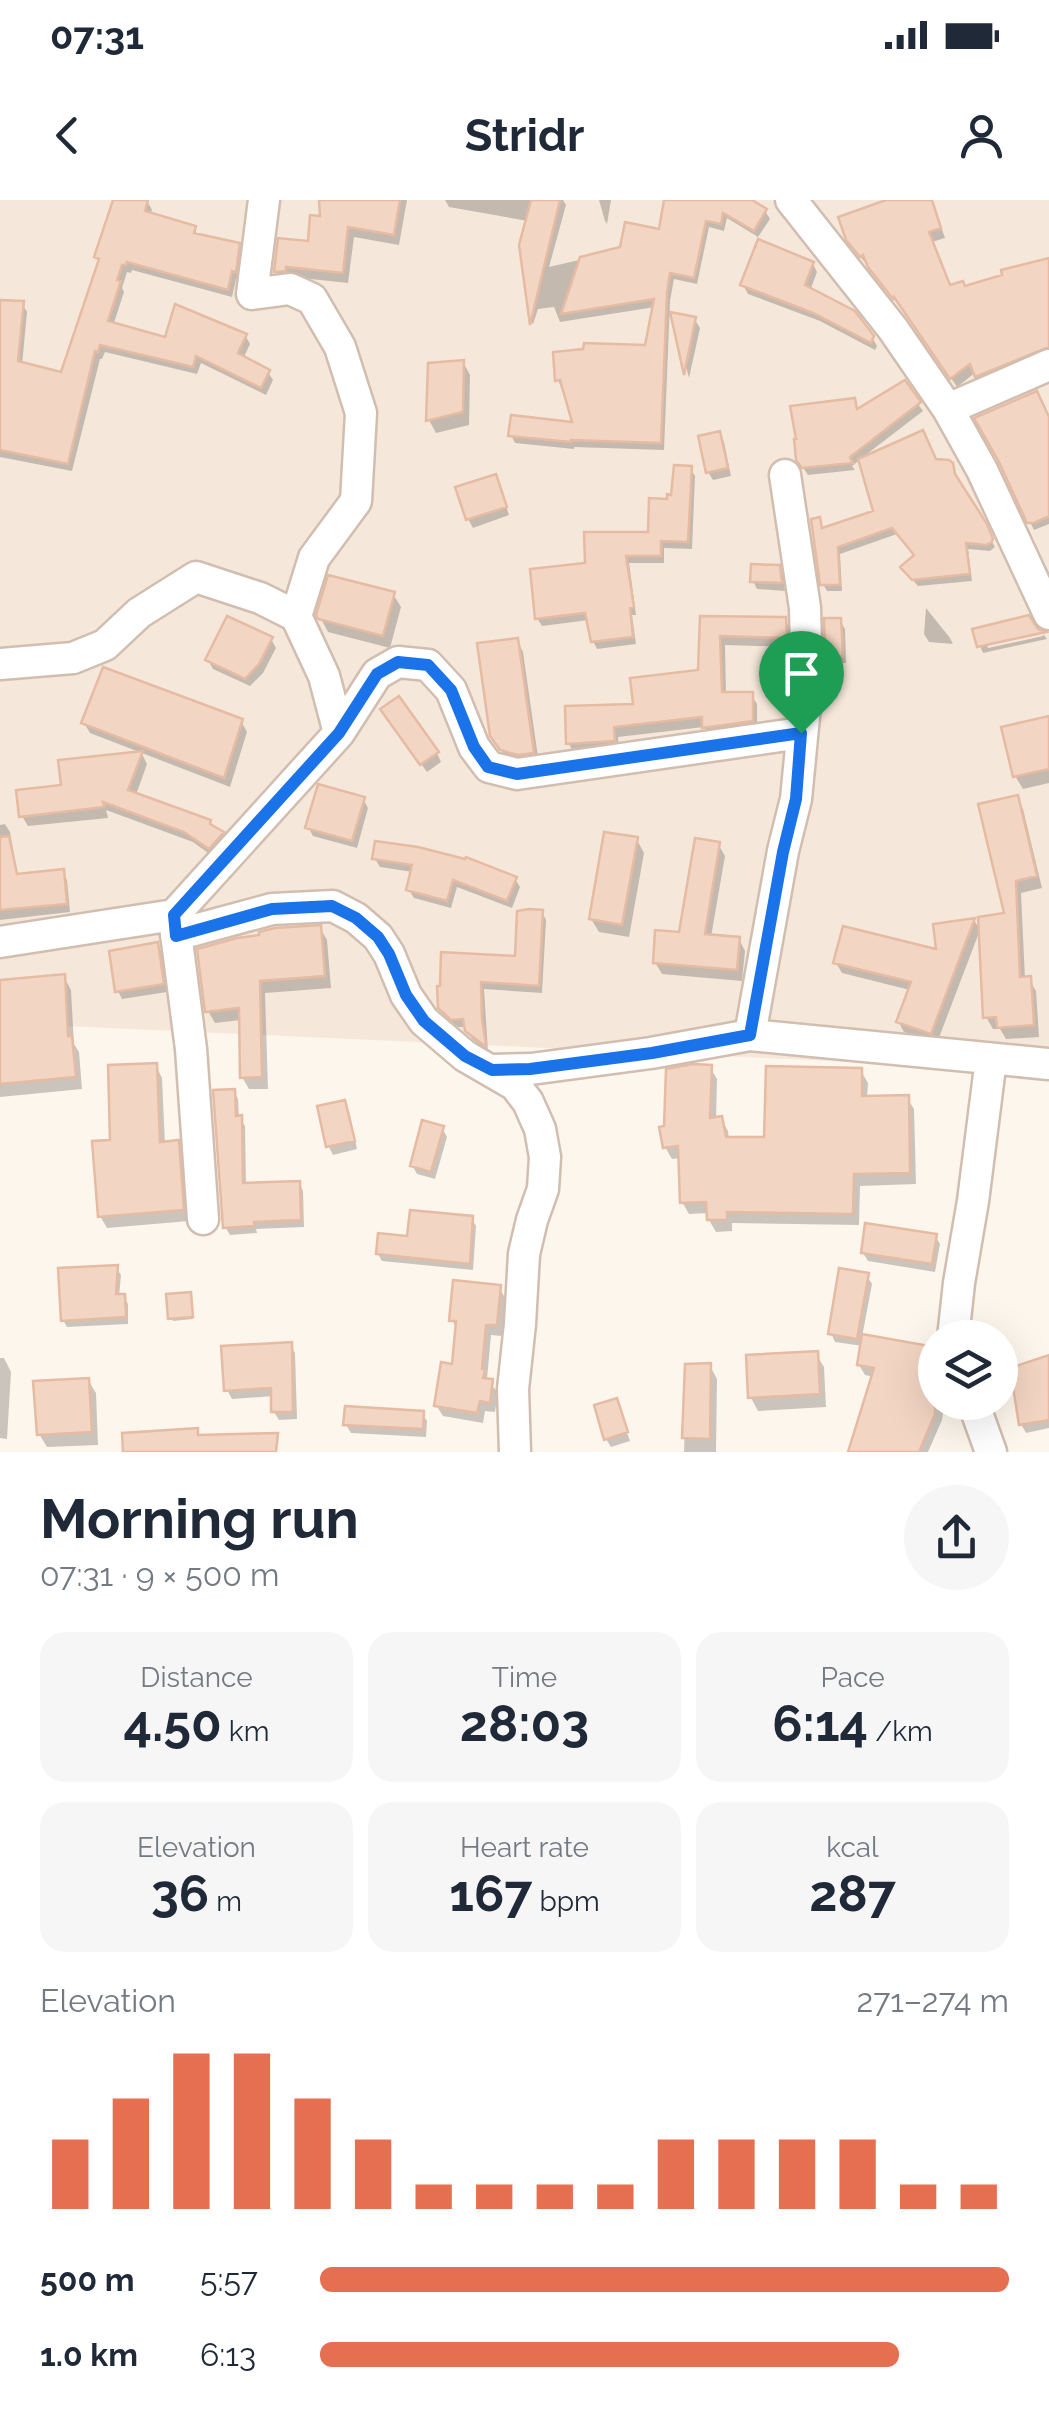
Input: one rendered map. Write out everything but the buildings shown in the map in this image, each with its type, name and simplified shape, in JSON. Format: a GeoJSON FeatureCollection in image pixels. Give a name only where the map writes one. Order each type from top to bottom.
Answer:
{"type":"FeatureCollection","features":[{"type":"Feature","properties":{"kind":"street"},"geometry":{"type":"LineString","coordinates":[[264,200],[252,294],[290,289],[312,299],[340,347],[362,413],[356,502],[314,558],[296,616]]}},
{"type":"Feature","properties":{"kind":"street"},"geometry":{"type":"LineString","coordinates":[[804,202],[948,409],[1048,606]]}},
{"type":"Feature","properties":{"kind":"street"},"geometry":{"type":"LineString","coordinates":[[948,409],[1049,365]]}},
{"type":"Feature","properties":{"kind":"street"},"geometry":{"type":"LineString","coordinates":[[750,1035],[796,799],[808,671],[805,608],[784,475]]}},
{"type":"Feature","properties":{"kind":"street"},"geometry":{"type":"LineString","coordinates":[[0,664],[72,658],[105,646],[139,613],[196,576],[260,598],[296,616],[324,676],[339,733]]}},
{"type":"Feature","properties":{"kind":"street"},"geometry":{"type":"LineString","coordinates":[[203,1219],[191,1049],[175,925],[339,733],[377,674],[398,662],[428,665],[451,690],[474,747],[488,767],[517,774],[801,733]]}},
{"type":"Feature","properties":{"kind":"street"},"geometry":{"type":"LineString","coordinates":[[0,942],[175,925],[272,909],[332,906],[356,918],[378,937],[406,995],[424,1021],[465,1056],[515,1085],[540,1129],[545,1157],[543,1189],[524,1254],[512,1389],[514,1452]]}},
{"type":"Feature","properties":{"kind":"street"},"geometry":{"type":"LineString","coordinates":[[492,1070],[530,1069],[652,1053],[750,1035],[1049,1064]]}},
{"type":"Feature","properties":{"kind":"street"},"geometry":{"type":"LineString","coordinates":[[956,1320],[992,1059]]}},
{"type":"Feature","properties":{"kind":"street"},"geometry":{"type":"LineString","coordinates":[[979,1420],[991,1452]]}},
{"type":"Feature","properties":{"kind":"shaded area"},"geometry":{"type":"Polygon","coordinates":[[[0,200],[1049,200],[1049,1071],[0,1023],[0,200]]]}},
{"type":"Feature","properties":{"kind":"route"},"geometry":{"type":"LineString","coordinates":[[398,662],[428,665],[451,690],[474,747],[488,767],[517,774],[801,733],[796,799],[750,1035],[652,1053],[530,1069],[492,1070],[465,1056],[424,1021],[406,995],[378,937],[356,918],[332,906],[272,909],[176,936],[174,915],[339,733],[377,674],[398,662]]}}]}
